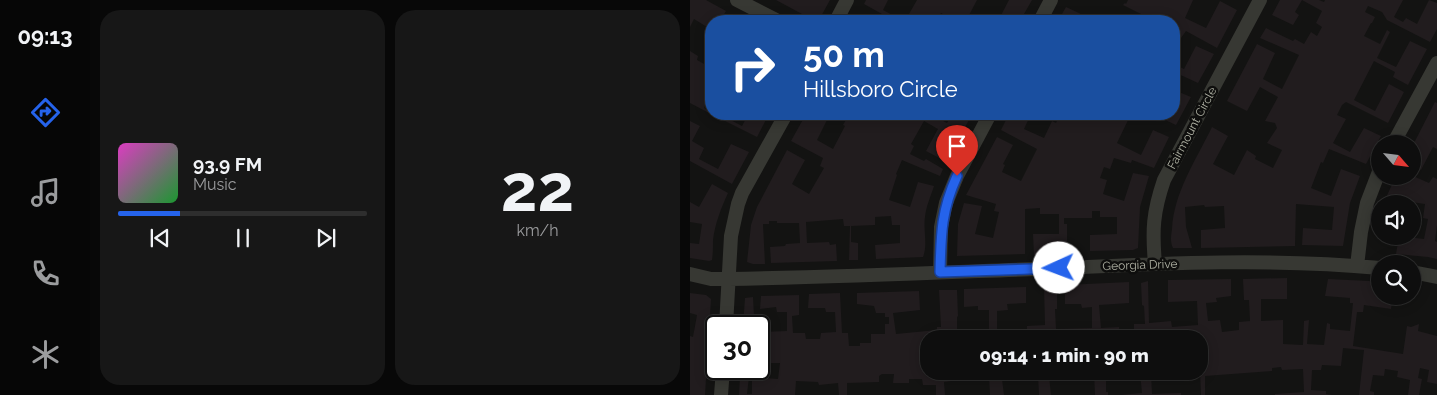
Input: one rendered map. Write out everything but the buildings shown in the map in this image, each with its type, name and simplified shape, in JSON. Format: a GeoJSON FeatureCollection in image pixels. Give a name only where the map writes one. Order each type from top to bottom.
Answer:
{"type":"FeatureCollection","features":[{"type":"Feature","properties":{"kind":"street"},"geometry":{"type":"LineString","coordinates":[[737,0],[766,15]]}},
{"type":"Feature","properties":{"kind":"street"},"geometry":{"type":"LineString","coordinates":[[839,15],[847,0]]}},
{"type":"Feature","properties":{"kind":"street"},"geometry":{"type":"LineString","coordinates":[[1043,15],[1051,0]]}},
{"type":"Feature","properties":{"kind":"street","name":"Fairmount Circle"},"geometry":{"type":"LineString","coordinates":[[1155,264],[1153,227],[1156,202],[1164,180],[1260,0]]}},
{"type":"Feature","properties":{"kind":"street"},"geometry":{"type":"LineString","coordinates":[[1398,135],[1437,62]]}},
{"type":"Feature","properties":{"kind":"street"},"geometry":{"type":"LineString","coordinates":[[727,315],[731,236],[738,204],[742,193],[783,120]]}},
{"type":"Feature","properties":{"kind":"street"},"geometry":{"type":"LineString","coordinates":[[940,272],[941,228],[946,203],[957,176],[987,120]]}},
{"type":"Feature","properties":{"kind":"street"},"geometry":{"type":"LineString","coordinates":[[1357,266],[1366,203],[1373,185]]}},
{"type":"Feature","properties":{"kind":"street","name":"Georgia Drive"},"geometry":{"type":"LineString","coordinates":[[690,274],[711,279],[729,279],[1155,264],[1266,262],[1371,267]]}},
{"type":"Feature","properties":{"kind":"street"},"geometry":{"type":"LineString","coordinates":[[1421,274],[1437,277]]}},
{"type":"Feature","properties":{"kind":"street"},"geometry":{"type":"LineString","coordinates":[[721,395],[722,380]]}},
{"type":"Feature","properties":{"kind":"shaded area"},"geometry":{"type":"Polygon","coordinates":[[[690,0],[706,0],[726,11],[724,15],[705,15],[705,26],[694,19],[690,27],[690,0]]]}},
{"type":"Feature","properties":{"kind":"shaded area"},"geometry":{"type":"Polygon","coordinates":[[[776,0],[830,0],[822,15],[804,15],[776,0]]]}},
{"type":"Feature","properties":{"kind":"shaded area"},"geometry":{"type":"Polygon","coordinates":[[[866,0],[888,0],[883,10],[893,15],[882,15],[864,4],[866,0]]]}},
{"type":"Feature","properties":{"kind":"shaded area"},"geometry":{"type":"Polygon","coordinates":[[[917,0],[977,0],[969,15],[944,15],[941,13],[940,15],[908,15],[917,0]]]}},
{"type":"Feature","properties":{"kind":"shaded area"},"geometry":{"type":"Polygon","coordinates":[[[1009,0],[1032,0],[1023,15],[1001,15],[1009,0]]]}},
{"type":"Feature","properties":{"kind":"shaded area"},"geometry":{"type":"Polygon","coordinates":[[[1128,0],[1193,0],[1185,18],[1206,28],[1220,1],[1237,10],[1217,48],[1186,31],[1180,37],[1180,15],[1143,15],[1123,5],[1128,0]]]}},
{"type":"Feature","properties":{"kind":"shaded area"},"geometry":{"type":"Polygon","coordinates":[[[1280,0],[1302,0],[1295,12],[1299,15],[1293,25],[1272,15],[1280,0]]]}},
{"type":"Feature","properties":{"kind":"shaded area"},"geometry":{"type":"Polygon","coordinates":[[[1302,0],[1319,0],[1324,2],[1325,0],[1403,0],[1394,17],[1403,22],[1406,18],[1417,24],[1429,0],[1437,3],[1437,29],[1430,42],[1387,20],[1382,12],[1368,6],[1365,12],[1375,17],[1364,36],[1380,44],[1387,30],[1390,32],[1377,58],[1396,67],[1410,41],[1427,49],[1408,85],[1393,77],[1395,72],[1374,61],[1354,100],[1375,111],[1389,84],[1404,92],[1388,123],[1346,102],[1342,105],[1337,115],[1346,119],[1333,143],[1350,152],[1364,128],[1379,135],[1371,135],[1371,155],[1366,164],[1329,149],[1323,163],[1321,162],[1311,188],[1331,196],[1341,169],[1360,176],[1350,203],[1343,246],[1302,245],[1303,228],[1332,230],[1334,207],[1296,204],[1295,246],[1201,248],[1201,230],[1225,228],[1224,206],[1205,207],[1204,205],[1185,207],[1186,227],[1192,248],[1173,248],[1171,237],[1174,215],[1181,189],[1212,127],[1228,136],[1213,164],[1234,175],[1247,150],[1256,156],[1255,159],[1273,168],[1282,150],[1267,143],[1277,128],[1275,123],[1265,121],[1278,97],[1260,87],[1247,111],[1227,101],[1257,44],[1275,53],[1263,79],[1282,89],[1299,55],[1260,38],[1266,28],[1293,41],[1295,39],[1304,44],[1311,32],[1317,36],[1322,27],[1316,23],[1322,11],[1302,0]]]}},
{"type":"Feature","properties":{"kind":"shaded area"},"geometry":{"type":"Polygon","coordinates":[[[1066,7],[1081,14],[1080,15],[1061,15],[1066,7]]]}},
{"type":"Feature","properties":{"kind":"shaded area"},"geometry":{"type":"Polygon","coordinates":[[[1196,46],[1214,54],[1198,83],[1180,75],[1180,67],[1184,69],[1196,46]]]}},
{"type":"Feature","properties":{"kind":"shaded area"},"geometry":{"type":"Polygon","coordinates":[[[690,51],[698,56],[697,60],[705,64],[705,111],[690,103],[690,51]]]}},
{"type":"Feature","properties":{"kind":"shaded area"},"geometry":{"type":"Polygon","coordinates":[[[1180,92],[1191,97],[1180,118],[1180,92]]]}},
{"type":"Feature","properties":{"kind":"shaded area"},"geometry":{"type":"Polygon","coordinates":[[[1435,102],[1437,103],[1437,149],[1433,147],[1421,170],[1421,135],[1418,135],[1435,102]]]}},
{"type":"Feature","properties":{"kind":"shaded area"},"geometry":{"type":"Polygon","coordinates":[[[723,120],[730,120],[742,126],[745,120],[766,120],[757,137],[723,120]]]}},
{"type":"Feature","properties":{"kind":"shaded area"},"geometry":{"type":"Polygon","coordinates":[[[803,120],[827,120],[817,140],[833,149],[845,126],[843,125],[846,120],[941,120],[947,123],[949,120],[969,120],[947,162],[926,151],[938,129],[924,121],[911,144],[914,146],[910,154],[924,161],[926,159],[943,169],[940,176],[902,160],[896,174],[889,200],[910,207],[918,182],[934,186],[927,205],[923,257],[876,259],[875,245],[900,243],[900,225],[892,225],[891,216],[875,217],[875,225],[851,226],[851,242],[858,243],[858,260],[849,260],[850,226],[844,226],[843,219],[806,222],[807,243],[829,242],[830,245],[836,244],[837,261],[771,263],[770,247],[800,243],[799,223],[769,221],[769,224],[763,224],[765,264],[747,262],[751,225],[757,207],[787,150],[805,160],[792,184],[809,194],[824,168],[820,166],[823,158],[791,141],[803,120]]]}},
{"type":"Feature","properties":{"kind":"shaded area"},"geometry":{"type":"Polygon","coordinates":[[[1006,120],[1028,120],[1024,129],[1044,138],[1052,121],[1056,123],[1057,120],[1128,120],[1117,143],[1141,155],[1153,130],[1169,137],[1154,168],[1132,160],[1131,163],[1114,158],[1110,169],[1104,167],[1100,178],[1107,180],[1103,194],[1124,201],[1133,173],[1149,176],[1140,207],[1138,248],[1133,250],[1090,251],[1090,235],[1117,234],[1117,217],[1100,217],[1100,211],[1092,211],[1092,218],[1064,218],[1064,224],[1067,224],[1067,254],[1034,255],[1033,234],[1059,234],[1059,214],[1040,214],[1040,208],[1025,209],[1025,254],[957,256],[958,224],[964,203],[982,206],[975,234],[993,238],[999,212],[994,211],[996,204],[966,195],[997,137],[1013,145],[1003,164],[1005,165],[1002,172],[1021,181],[1037,149],[1001,130],[1006,120]]]}},
{"type":"Feature","properties":{"kind":"shaded area"},"geometry":{"type":"Polygon","coordinates":[[[1165,120],[1179,120],[1176,125],[1165,120]]]}},
{"type":"Feature","properties":{"kind":"shaded area"},"geometry":{"type":"Polygon","coordinates":[[[690,121],[700,126],[692,141],[704,148],[699,159],[718,169],[731,144],[749,152],[732,184],[690,161],[690,121]]]}},
{"type":"Feature","properties":{"kind":"shaded area"},"geometry":{"type":"Polygon","coordinates":[[[1433,177],[1437,179],[1435,241],[1437,242],[1437,259],[1421,255],[1396,254],[1398,245],[1421,245],[1421,239],[1424,239],[1428,219],[1423,218],[1425,204],[1421,203],[1421,195],[1387,195],[1392,185],[1421,185],[1421,180],[1429,183],[1433,177]]]}},
{"type":"Feature","properties":{"kind":"shaded area"},"geometry":{"type":"Polygon","coordinates":[[[712,184],[728,193],[715,228],[712,260],[690,258],[690,243],[699,244],[702,224],[690,222],[690,202],[699,207],[712,184]]]}},
{"type":"Feature","properties":{"kind":"shaded area"},"geometry":{"type":"Polygon","coordinates":[[[1287,278],[1287,299],[1261,299],[1261,321],[1283,320],[1283,344],[1303,345],[1304,321],[1309,320],[1307,344],[1324,345],[1327,323],[1330,324],[1330,329],[1350,331],[1353,303],[1350,303],[1350,298],[1325,296],[1328,279],[1371,281],[1371,305],[1392,305],[1391,309],[1364,305],[1363,312],[1357,312],[1353,346],[1403,354],[1407,326],[1411,327],[1419,324],[1418,331],[1437,336],[1437,384],[1427,382],[1429,370],[1420,368],[1418,378],[1422,379],[1419,395],[1408,395],[1410,380],[1397,377],[1398,371],[1385,369],[1384,376],[1373,375],[1370,391],[1374,392],[1374,395],[1359,395],[1364,350],[1343,348],[1341,366],[1322,365],[1321,370],[1312,370],[1311,390],[1326,391],[1326,394],[1332,395],[1275,395],[1304,392],[1303,369],[1282,370],[1281,367],[1272,368],[1272,371],[1208,376],[1208,330],[1134,330],[1134,324],[1145,324],[1141,283],[1148,281],[1149,323],[1171,321],[1172,327],[1198,325],[1197,301],[1168,302],[1168,280],[1231,279],[1231,296],[1216,298],[1217,302],[1206,303],[1208,321],[1220,320],[1222,332],[1239,330],[1239,322],[1250,321],[1249,300],[1244,300],[1243,279],[1287,278]]]}},
{"type":"Feature","properties":{"kind":"shaded area"},"geometry":{"type":"Polygon","coordinates":[[[1129,282],[1129,303],[1099,305],[1101,328],[1119,327],[1119,330],[997,330],[1027,329],[1027,326],[1045,325],[1044,286],[1057,286],[1056,329],[1092,328],[1092,307],[1082,308],[1081,304],[1065,304],[1065,285],[1129,282]]]}},
{"type":"Feature","properties":{"kind":"shaded area"},"geometry":{"type":"Polygon","coordinates":[[[1026,287],[1026,303],[1007,304],[1008,310],[997,311],[997,330],[989,330],[989,310],[978,310],[978,306],[964,307],[964,289],[1026,287]]]}},
{"type":"Feature","properties":{"kind":"shaded area"},"geometry":{"type":"Polygon","coordinates":[[[939,290],[957,290],[957,330],[937,330],[937,327],[941,327],[939,290]]]}},
{"type":"Feature","properties":{"kind":"shaded area"},"geometry":{"type":"Polygon","coordinates":[[[919,291],[920,310],[893,313],[896,334],[920,332],[920,379],[909,379],[909,383],[893,383],[894,374],[882,374],[879,376],[879,382],[847,383],[847,395],[839,395],[838,383],[819,385],[818,382],[796,381],[795,395],[739,395],[740,380],[749,380],[747,394],[752,394],[752,380],[778,379],[780,363],[770,363],[770,332],[787,331],[787,312],[777,312],[776,307],[760,309],[761,296],[799,295],[799,315],[792,316],[793,333],[805,333],[806,339],[820,339],[821,333],[836,332],[835,312],[826,312],[825,308],[808,308],[809,294],[840,293],[842,333],[848,333],[849,346],[860,346],[860,343],[871,343],[871,334],[885,334],[885,324],[889,324],[889,317],[885,317],[885,313],[876,313],[874,306],[857,304],[857,293],[919,291]]]}},
{"type":"Feature","properties":{"kind":"shaded area"},"geometry":{"type":"Polygon","coordinates":[[[690,293],[706,295],[711,299],[710,315],[705,315],[705,395],[690,395],[690,336],[693,337],[697,315],[690,313],[690,293]]]}},
{"type":"Feature","properties":{"kind":"shaded area"},"geometry":{"type":"Polygon","coordinates":[[[753,297],[754,315],[744,315],[745,298],[753,297]]]}},
{"type":"Feature","properties":{"kind":"shaded area"},"geometry":{"type":"Polygon","coordinates":[[[922,380],[960,380],[944,382],[945,395],[936,395],[936,385],[923,385],[922,380]]]}},
{"type":"Feature","properties":{"kind":"shaded area"},"geometry":{"type":"Polygon","coordinates":[[[989,380],[1002,380],[1004,395],[990,395],[989,380]]]}},
{"type":"Feature","properties":{"kind":"shaded area"},"geometry":{"type":"Polygon","coordinates":[[[1038,380],[1049,380],[1051,395],[1039,395],[1038,380]]]}},
{"type":"Feature","properties":{"kind":"shaded area"},"geometry":{"type":"Polygon","coordinates":[[[1094,380],[1106,380],[1106,392],[1108,392],[1108,395],[1095,395],[1094,380]]]}},
{"type":"Feature","properties":{"kind":"shaded area"},"geometry":{"type":"Polygon","coordinates":[[[1141,380],[1151,380],[1152,394],[1181,393],[1181,395],[1121,395],[1142,393],[1141,380]]]}},
{"type":"Feature","properties":{"kind":"shaded area"},"geometry":{"type":"Polygon","coordinates":[[[1200,380],[1205,380],[1205,395],[1201,395],[1200,380]]]}},
{"type":"Feature","properties":{"kind":"route"},"geometry":{"type":"LineString","coordinates":[[957,176],[946,203],[941,228],[940,272],[1059,268]]}}]}
